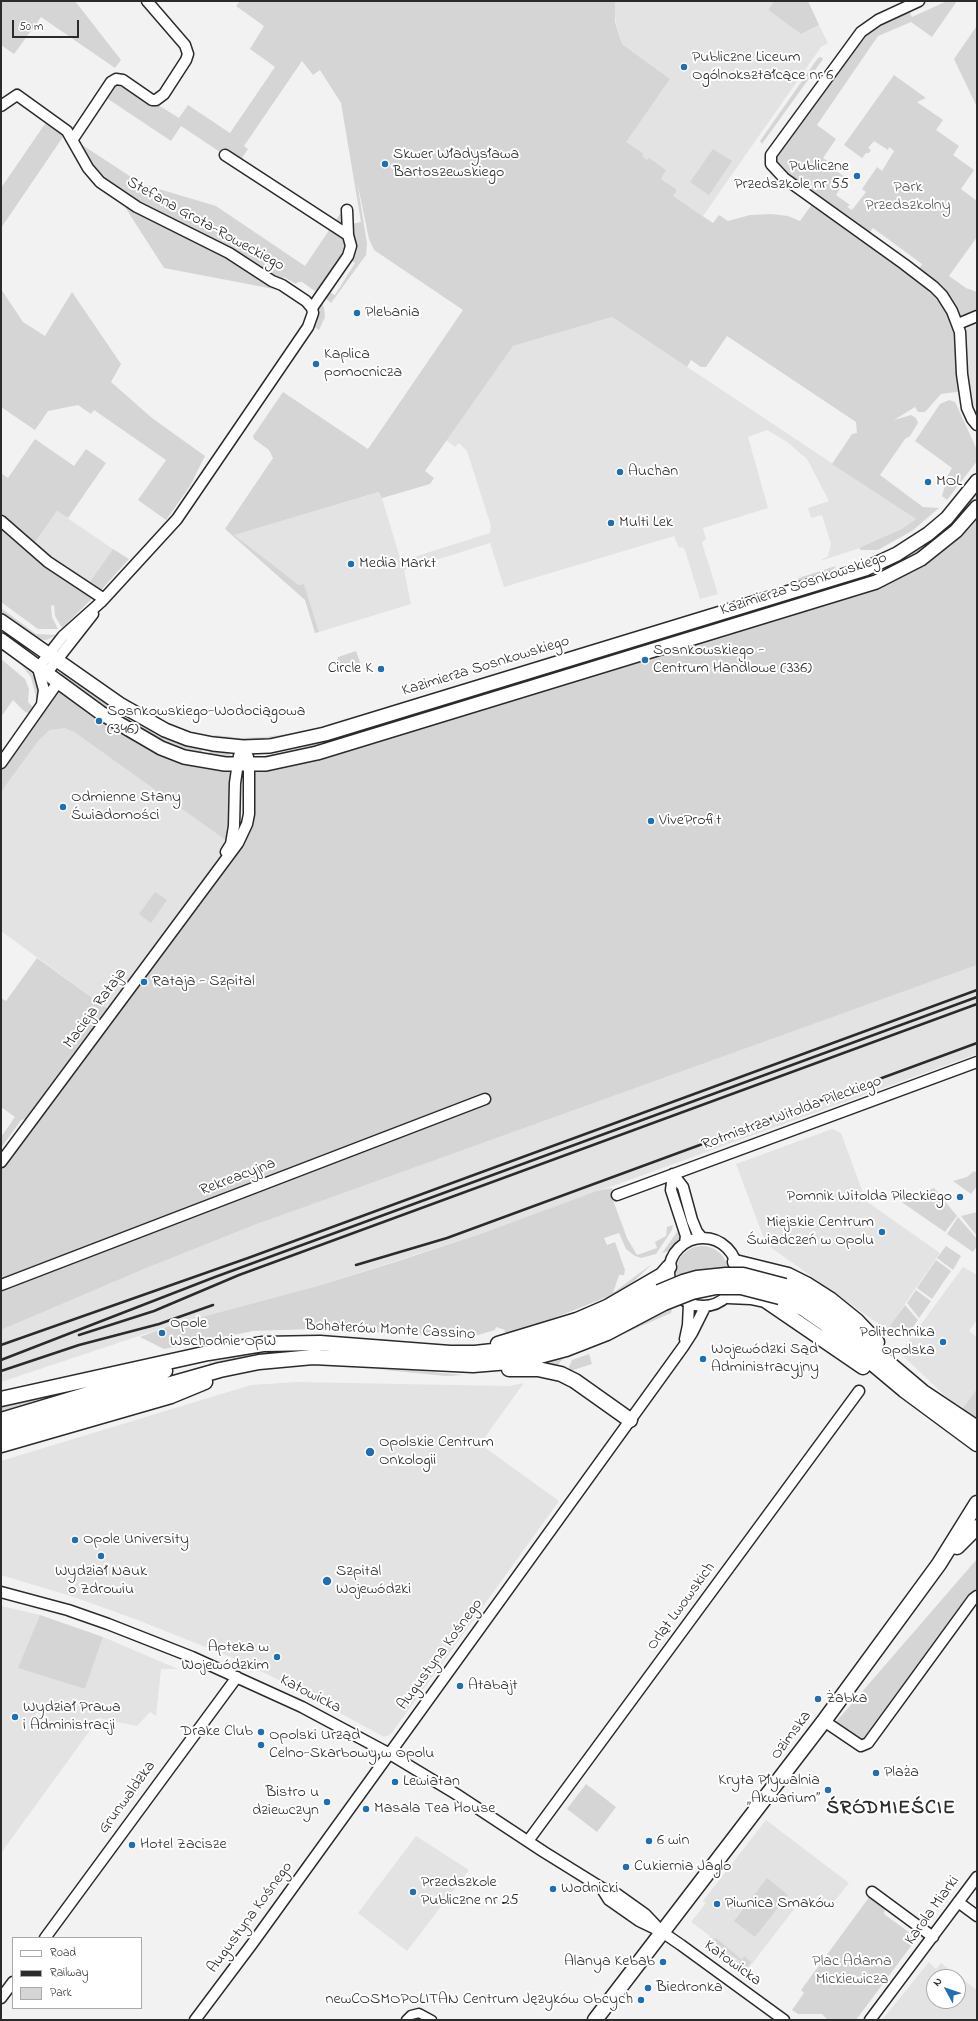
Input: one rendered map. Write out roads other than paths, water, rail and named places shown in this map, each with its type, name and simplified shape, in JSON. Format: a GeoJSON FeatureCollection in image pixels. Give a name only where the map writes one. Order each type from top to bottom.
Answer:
{"type":"FeatureCollection","features":[{"type":"Feature","properties":{"kind":"main road"},"geometry":{"type":"LineString","coordinates":[[735,1262],[788,1275],[806,1284],[831,1300],[857,1321],[890,1357],[907,1386]]}},
{"type":"Feature","properties":{"kind":"main road"},"geometry":{"type":"LineString","coordinates":[[463,1353],[583,1318],[627,1296],[662,1275],[669,1267]]}},
{"type":"Feature","properties":{"kind":"main road","name":"Bohaterów Monte Cassino"},"geometry":{"type":"LineString","coordinates":[[194,1356],[249,1346],[288,1343],[463,1353],[520,1348],[562,1338],[662,1297],[716,1287],[741,1287],[782,1291],[907,1386],[977,1444]]}},
{"type":"Feature","properties":{"kind":"main road"},"geometry":{"type":"LineString","coordinates":[[728,1296],[755,1297],[773,1304],[863,1368],[907,1386]]}},
{"type":"Feature","properties":{"kind":"main road","name":"Bohaterów Monte Cassino"},"geometry":{"type":"LineString","coordinates":[[252,1363],[277,1359],[313,1357],[449,1365],[487,1365],[536,1357],[566,1349],[612,1331],[662,1297]]}},
{"type":"Feature","properties":{"kind":"main road"},"geometry":{"type":"LineString","coordinates":[[1,1399],[194,1356]]}},
{"type":"Feature","properties":{"kind":"main road"},"geometry":{"type":"LineString","coordinates":[[1,1420],[140,1380],[164,1371],[194,1356]]}},
{"type":"Feature","properties":{"kind":"main road"},"geometry":{"type":"LineString","coordinates":[[1,1432],[214,1372],[252,1363]]}},
{"type":"Feature","properties":{"kind":"main road"},"geometry":{"type":"LineString","coordinates":[[1,1445],[171,1396],[252,1363]]}},
{"type":"Feature","properties":{"kind":"main road"},"geometry":{"type":"LineString","coordinates":[[487,1365],[507,1369],[538,1369],[561,1374],[575,1381],[630,1420]]}},
{"type":"Feature","properties":{"kind":"main road","name":"Bohaterów Monte Cassino"},"geometry":{"type":"LineString","coordinates":[[907,1386],[975,1426]]}},
{"type":"Feature","properties":{"kind":"main road","name":"Ozimska"},"geometry":{"type":"LineString","coordinates":[[594,2020],[824,1721],[939,1564],[977,1503]]}},
{"type":"Feature","properties":{"kind":"main road","name":"Ozimska"},"geometry":{"type":"LineString","coordinates":[[939,1564],[977,1527]]}},
{"type":"Feature","properties":{"kind":"street"},"geometry":{"type":"LineString","coordinates":[[73,139],[111,82],[116,79],[123,80],[152,100],[156,100],[164,94],[186,60],[188,50],[147,1]]}},
{"type":"Feature","properties":{"kind":"street"},"geometry":{"type":"LineString","coordinates":[[919,1],[878,20],[861,32],[771,155],[771,164],[784,178],[934,287],[946,301],[958,324],[962,342],[962,374],[969,415],[977,425]]}},
{"type":"Feature","properties":{"kind":"street","name":"Stefana Grota-Roweckiego"},"geometry":{"type":"LineString","coordinates":[[1,106],[17,95],[67,131],[93,175],[128,202],[229,253],[272,281],[282,285],[301,297],[312,308]]}},
{"type":"Feature","properties":{"kind":"street"},"geometry":{"type":"LineString","coordinates":[[224,155],[348,235]]}},
{"type":"Feature","properties":{"kind":"street"},"geometry":{"type":"LineString","coordinates":[[42,704],[44,690],[42,671],[102,601],[177,519],[308,327],[312,317],[312,308],[348,256],[351,246],[348,235],[347,210]]}},
{"type":"Feature","properties":{"kind":"street"},"geometry":{"type":"LineString","coordinates":[[958,324],[977,316]]}},
{"type":"Feature","properties":{"kind":"street"},"geometry":{"type":"LineString","coordinates":[[966,398],[977,409]]}},
{"type":"Feature","properties":{"kind":"street","name":"Kazimierza Sosnkowskiego"},"geometry":{"type":"LineString","coordinates":[[1,620],[52,658],[121,705],[165,730],[200,742],[242,747],[270,746],[324,734],[865,569],[897,554],[928,534],[947,518],[977,481]]}},
{"type":"Feature","properties":{"kind":"street","name":"Kazimierza Sosnkowskiego"},"geometry":{"type":"LineString","coordinates":[[1,640],[101,713],[161,748],[184,757],[243,765],[266,764],[317,753],[876,582],[921,559],[956,531],[976,509]]}},
{"type":"Feature","properties":{"kind":"street"},"geometry":{"type":"LineString","coordinates":[[1,521],[48,562],[102,601]]}},
{"type":"Feature","properties":{"kind":"street"},"geometry":{"type":"LineString","coordinates":[[1,762],[58,682]]}},
{"type":"Feature","properties":{"kind":"street","name":"Macieja Rataja"},"geometry":{"type":"LineString","coordinates":[[1,1162],[238,843],[248,824],[243,765],[248,757],[242,747]]}},
{"type":"Feature","properties":{"kind":"street","name":"Rotmistrza Witolda Pileckiego"},"geometry":{"type":"LineString","coordinates":[[617,1195],[977,1062]]}},
{"type":"Feature","properties":{"kind":"street","name":"Rekreacyjna"},"geometry":{"type":"LineString","coordinates":[[1,1285],[485,1099]]}},
{"type":"Feature","properties":{"kind":"street"},"geometry":{"type":"LineString","coordinates":[[673,1174],[683,1187],[692,1220],[702,1238]]}},
{"type":"Feature","properties":{"kind":"street"},"geometry":{"type":"LineString","coordinates":[[673,1174],[670,1190],[686,1236],[685,1243]]}},
{"type":"Feature","properties":{"kind":"street"},"geometry":{"type":"LineString","coordinates":[[702,1238],[719,1242],[732,1254],[737,1273],[735,1284],[728,1296],[721,1301],[705,1307],[689,1304],[679,1298],[673,1289],[669,1278],[669,1267],[674,1254],[685,1243],[702,1238]]}},
{"type":"Feature","properties":{"kind":"street","name":"Augustyna Kośnego"},"geometry":{"type":"LineString","coordinates":[[683,1347],[688,1325],[689,1304]]}},
{"type":"Feature","properties":{"kind":"street","name":"Augustyna Kośnego"},"geometry":{"type":"LineString","coordinates":[[195,2020],[252,1944],[388,1753],[683,1347],[705,1307]]}},
{"type":"Feature","properties":{"kind":"street","name":"Orląt Lwowskich"},"geometry":{"type":"LineString","coordinates":[[528,1841],[859,1391]]}},
{"type":"Feature","properties":{"kind":"street","name":"Katowicka"},"geometry":{"type":"LineString","coordinates":[[1,1592],[61,1608],[95,1620],[237,1677],[302,1707],[388,1753],[456,1794],[602,1888],[610,1900],[639,1921],[662,1932],[784,2020]]}},
{"type":"Feature","properties":{"kind":"street"},"geometry":{"type":"LineString","coordinates":[[824,1721],[861,1746],[868,1743],[973,1599],[977,1596]]}},
{"type":"Feature","properties":{"kind":"street","name":"Grunwaldzka"},"geometry":{"type":"LineString","coordinates":[[46,1937],[237,1677]]}},
{"type":"Feature","properties":{"kind":"street","name":"Karola Miarki"},"geometry":{"type":"LineString","coordinates":[[870,2020],[977,1877]]}},
{"type":"Feature","properties":{"kind":"street"},"geometry":{"type":"LineString","coordinates":[[872,1892],[933,1937]]}},
{"type":"Feature","properties":{"kind":"street"},"geometry":{"type":"LineString","coordinates":[[958,1902],[977,1916]]}},
{"type":"Feature","properties":{"kind":"street"},"geometry":{"type":"LineString","coordinates":[[1,1998],[12,1983]]}},
{"type":"Feature","properties":{"kind":"street"},"geometry":{"type":"LineString","coordinates":[[406,2020],[411,2015],[419,2013],[432,2020]]}},
{"type":"Feature","properties":{"kind":"railway"},"geometry":{"type":"LineString","coordinates":[[1,1345],[248,1258],[977,990]]}},
{"type":"Feature","properties":{"kind":"railway"},"geometry":{"type":"LineString","coordinates":[[1,1360],[215,1277],[977,997]]}},
{"type":"Feature","properties":{"kind":"railway"},"geometry":{"type":"LineString","coordinates":[[79,1335],[154,1311],[239,1275],[977,1004]]}},
{"type":"Feature","properties":{"kind":"railway"},"geometry":{"type":"LineString","coordinates":[[356,1265],[447,1238],[977,1043]]}},
{"type":"Feature","properties":{"kind":"railway"},"geometry":{"type":"LineString","coordinates":[[1,1371],[79,1345],[159,1324],[213,1305]]}},
{"type":"Feature","properties":{"kind":"place","name":"Publiczne Liceum Ogólnokształcące nr 6"},"geometry":{"type":"Point","coordinates":[684,67]}},
{"type":"Feature","properties":{"kind":"place","name":"Skwer Władysława Bartoszewskiego"},"geometry":{"type":"Point","coordinates":[385,164]}},
{"type":"Feature","properties":{"kind":"place","name":"Publiczne Przedszkole nr 55"},"geometry":{"type":"Point","coordinates":[857,176]}},
{"type":"Feature","properties":{"kind":"place","name":"Plebania"},"geometry":{"type":"Point","coordinates":[357,313]}},
{"type":"Feature","properties":{"kind":"place","name":"Kaplica pomocnicza"},"geometry":{"type":"Point","coordinates":[316,364]}},
{"type":"Feature","properties":{"kind":"place","name":"Auchan"},"geometry":{"type":"Point","coordinates":[620,472]}},
{"type":"Feature","properties":{"kind":"place","name":"MOL"},"geometry":{"type":"Point","coordinates":[928,482]}},
{"type":"Feature","properties":{"kind":"place","name":"Multi Lek"},"geometry":{"type":"Point","coordinates":[611,523]}},
{"type":"Feature","properties":{"kind":"place","name":"Media Markt"},"geometry":{"type":"Point","coordinates":[351,564]}},
{"type":"Feature","properties":{"kind":"place","name":"Sosnkowskiego - Centrum Handlowe (336)"},"geometry":{"type":"Point","coordinates":[645,660]}},
{"type":"Feature","properties":{"kind":"place","name":"Circle K"},"geometry":{"type":"Point","coordinates":[381,669]}},
{"type":"Feature","properties":{"kind":"place","name":"Sosnkowskiego-Wodociągowa (346)"},"geometry":{"type":"Point","coordinates":[99,721]}},
{"type":"Feature","properties":{"kind":"place","name":"Odmienne Stany Świadomości"},"geometry":{"type":"Point","coordinates":[63,807]}},
{"type":"Feature","properties":{"kind":"place","name":"ViveProfit"},"geometry":{"type":"Point","coordinates":[651,821]}},
{"type":"Feature","properties":{"kind":"place","name":"Rataja - Szpital"},"geometry":{"type":"Point","coordinates":[144,982]}},
{"type":"Feature","properties":{"kind":"place","name":"Pomnik Witolda Pileckiego"},"geometry":{"type":"Point","coordinates":[960,1197]}},
{"type":"Feature","properties":{"kind":"place","name":"Miejskie Centrum Świadczeń w Opolu"},"geometry":{"type":"Point","coordinates":[882,1232]}},
{"type":"Feature","properties":{"kind":"place","name":"Opole Wschodnie OpW"},"geometry":{"type":"Point","coordinates":[162,1333]}},
{"type":"Feature","properties":{"kind":"place","name":"Politechnika Opolska"},"geometry":{"type":"Point","coordinates":[943,1342]}},
{"type":"Feature","properties":{"kind":"place","name":"Wojewódzki Sąd Administracyjny"},"geometry":{"type":"Point","coordinates":[703,1359]}},
{"type":"Feature","properties":{"kind":"place","name":"Opolskie Centrum Onkologii"},"geometry":{"type":"Point","coordinates":[370,1452]}},
{"type":"Feature","properties":{"kind":"place","name":"Opole University"},"geometry":{"type":"Point","coordinates":[75,1540]}},
{"type":"Feature","properties":{"kind":"place","name":"Wydział Nauk o Zdrowiu"},"geometry":{"type":"Point","coordinates":[101,1556]}},
{"type":"Feature","properties":{"kind":"place","name":"Szpital Wojewódzki"},"geometry":{"type":"Point","coordinates":[327,1581]}},
{"type":"Feature","properties":{"kind":"place","name":"Apteka w Wojewódzkim"},"geometry":{"type":"Point","coordinates":[277,1657]}},
{"type":"Feature","properties":{"kind":"place","name":"Atabajt"},"geometry":{"type":"Point","coordinates":[460,1686]}},
{"type":"Feature","properties":{"kind":"place","name":"Żabka"},"geometry":{"type":"Point","coordinates":[818,1699]}},
{"type":"Feature","properties":{"kind":"place","name":"Wydział Prawa i Administracji"},"geometry":{"type":"Point","coordinates":[15,1717]}},
{"type":"Feature","properties":{"kind":"place","name":"Drake Club"},"geometry":{"type":"Point","coordinates":[261,1732]}},
{"type":"Feature","properties":{"kind":"place","name":"Opolski Urząd Celno-Skarbowy w Opolu"},"geometry":{"type":"Point","coordinates":[261,1745]}},
{"type":"Feature","properties":{"kind":"place","name":"Plaża"},"geometry":{"type":"Point","coordinates":[876,1773]}},
{"type":"Feature","properties":{"kind":"place","name":"Lewiatan"},"geometry":{"type":"Point","coordinates":[395,1782]}},
{"type":"Feature","properties":{"kind":"place","name":"Kryta Pływalnia „Akwarium”"},"geometry":{"type":"Point","coordinates":[828,1790]}},
{"type":"Feature","properties":{"kind":"place","name":"Bistro u dziewczyn"},"geometry":{"type":"Point","coordinates":[327,1802]}},
{"type":"Feature","properties":{"kind":"place","name":"Masala Tea House"},"geometry":{"type":"Point","coordinates":[366,1809]}},
{"type":"Feature","properties":{"kind":"place","name":"6 win"},"geometry":{"type":"Point","coordinates":[649,1841]}},
{"type":"Feature","properties":{"kind":"place","name":"Hotel Zacisze"},"geometry":{"type":"Point","coordinates":[132,1845]}},
{"type":"Feature","properties":{"kind":"place","name":"Cukiernia Jaglo"},"geometry":{"type":"Point","coordinates":[626,1867]}},
{"type":"Feature","properties":{"kind":"place","name":"Wodnicki"},"geometry":{"type":"Point","coordinates":[553,1889]}},
{"type":"Feature","properties":{"kind":"place","name":"Przedszkole Publiczne nr 25"},"geometry":{"type":"Point","coordinates":[413,1892]}},
{"type":"Feature","properties":{"kind":"place","name":"Piwnica Smaków"},"geometry":{"type":"Point","coordinates":[717,1904]}},
{"type":"Feature","properties":{"kind":"place","name":"Alanya Kebab"},"geometry":{"type":"Point","coordinates":[663,1962]}},
{"type":"Feature","properties":{"kind":"place","name":"Biedronka"},"geometry":{"type":"Point","coordinates":[648,1988]}},
{"type":"Feature","properties":{"kind":"place","name":"newCOSMOPOLITAN Centrum Języków Obcych"},"geometry":{"type":"Point","coordinates":[641,2000]}},
{"type":"Feature","properties":{"kind":"district","name":"ŚRÓDMIEŚCIE"},"geometry":{"type":"Point","coordinates":[891,1810]}},
{"type":"Feature","properties":{"kind":"park label","name":"Park Przedszkolny"},"geometry":{"type":"Point","coordinates":[908,197]}},
{"type":"Feature","properties":{"kind":"park label","name":"Plac Adama Mickiewicza"},"geometry":{"type":"Point","coordinates":[852,1971]}}]}
